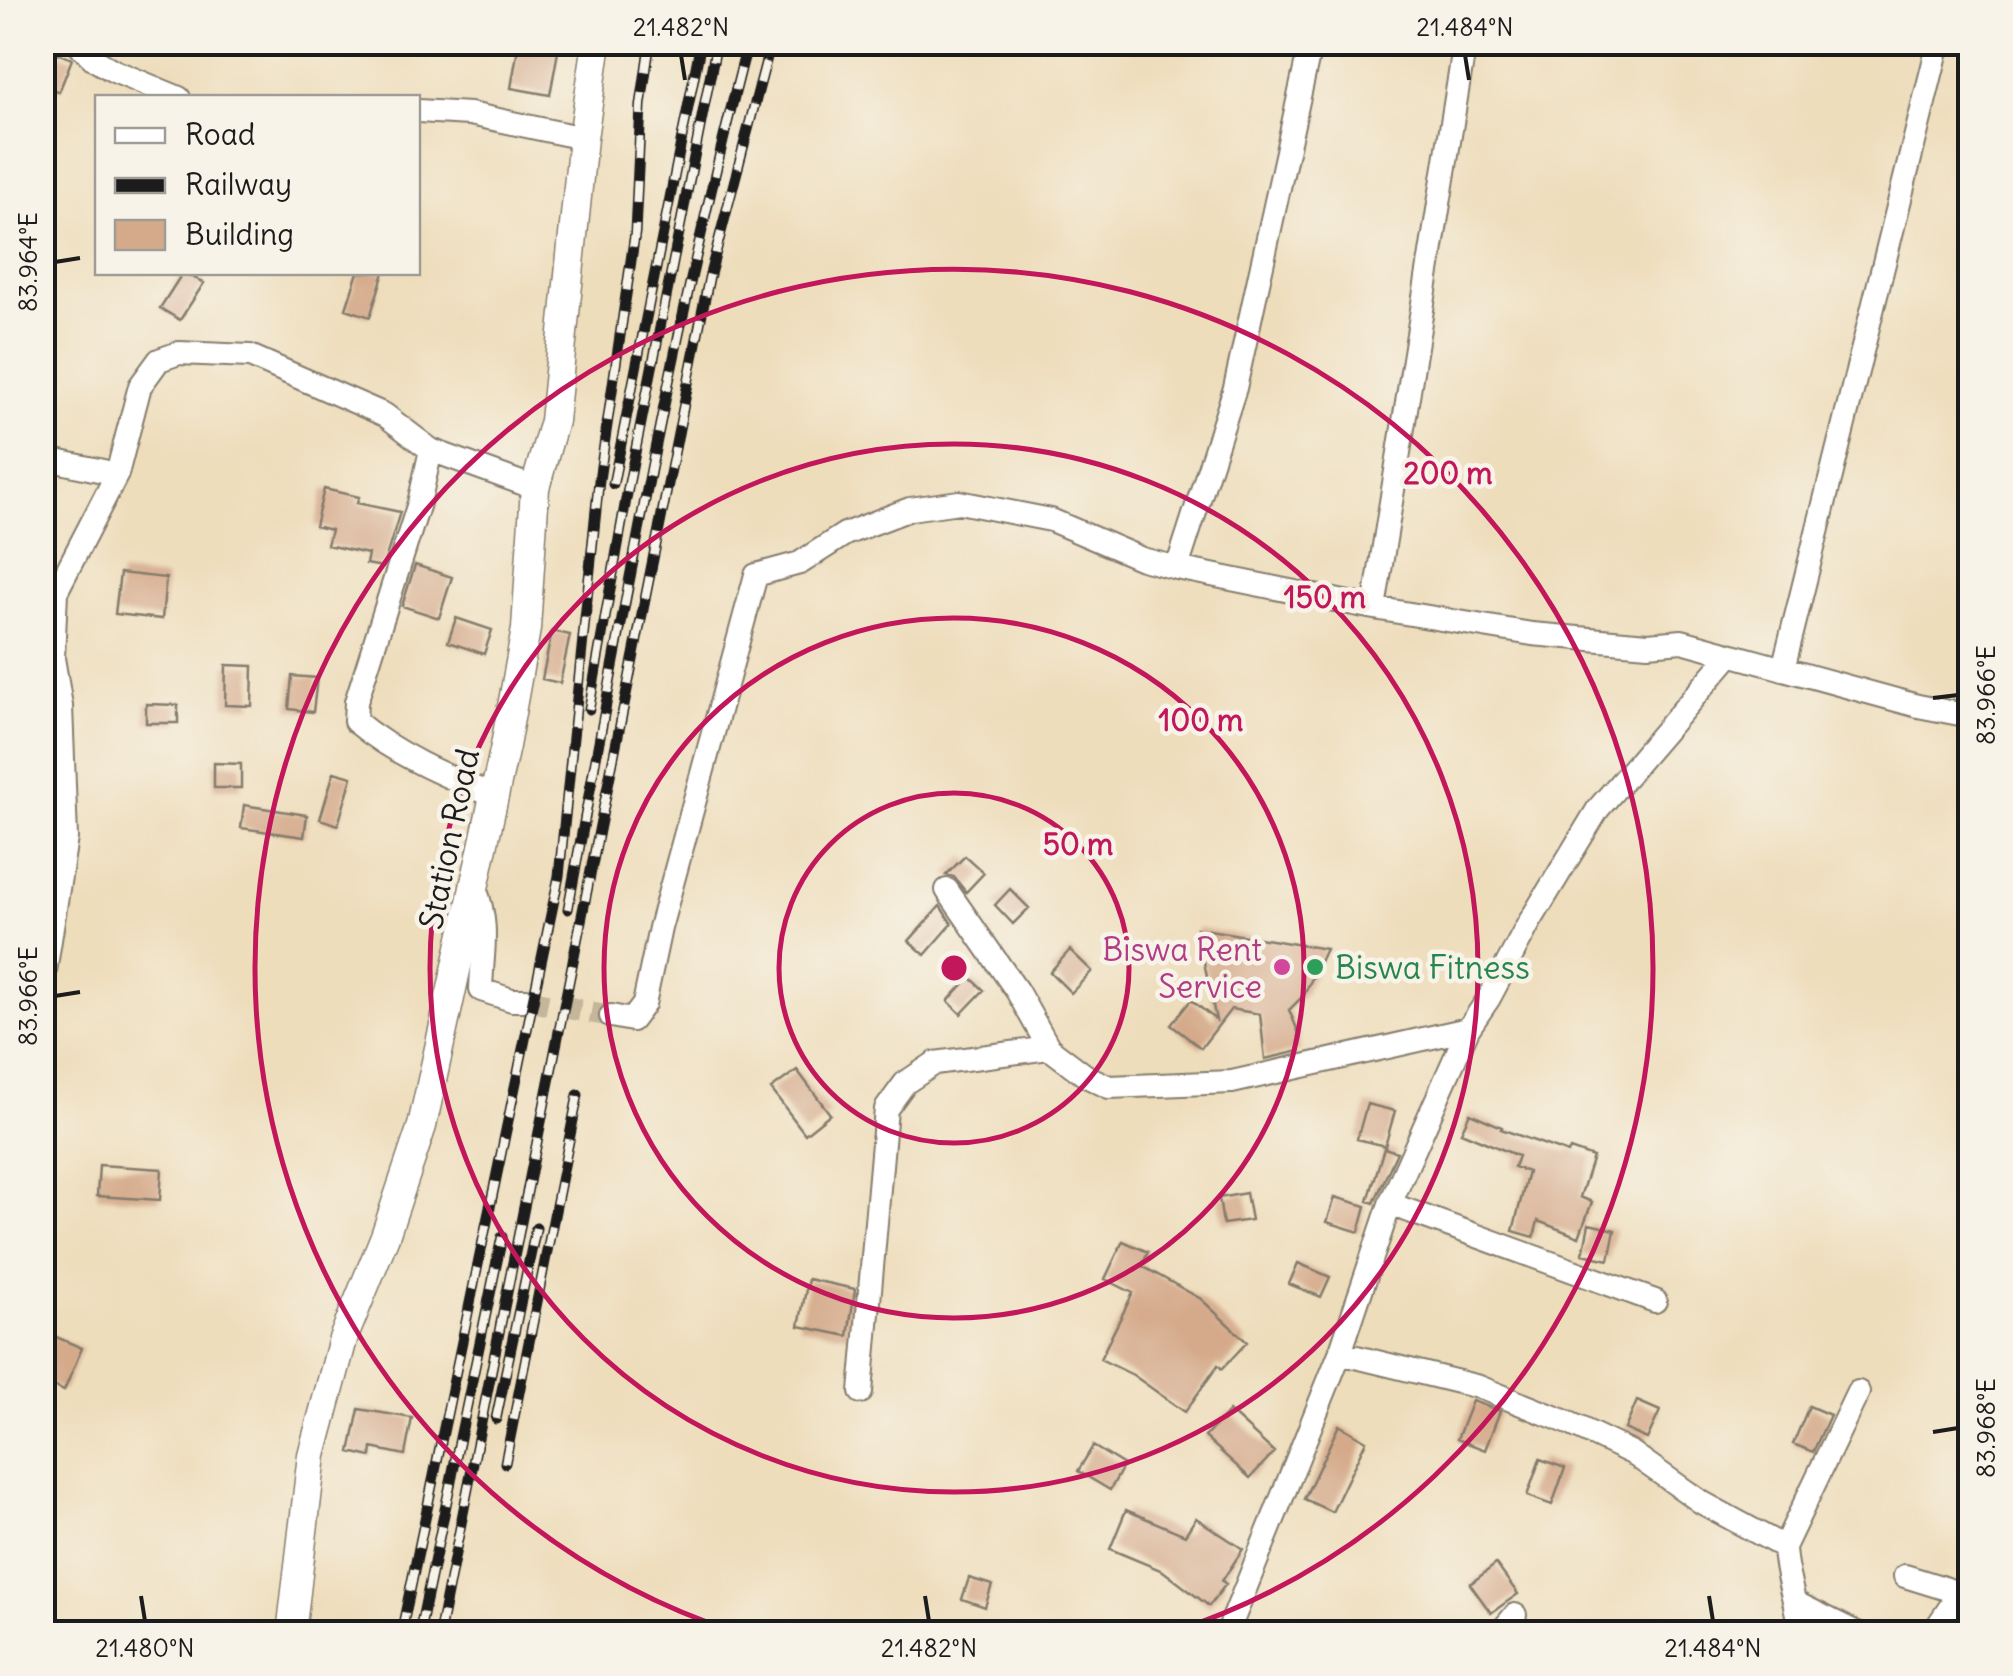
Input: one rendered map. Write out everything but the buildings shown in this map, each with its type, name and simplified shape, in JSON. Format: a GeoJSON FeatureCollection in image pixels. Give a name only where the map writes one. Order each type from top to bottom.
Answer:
{"type":"FeatureCollection","features":[{"type":"Feature","properties":{"kind":"street","name":"Station Road"},"geometry":{"type":"LineString","coordinates":[[290,1634],[312,1455],[344,1339],[385,1236],[422,1126],[526,629],[535,488],[554,421],[597,42]]}},
{"type":"Feature","properties":{"kind":"street"},"geometry":{"type":"LineString","coordinates":[[1177,568],[1234,388],[1311,42]]}},
{"type":"Feature","properties":{"kind":"street"},"geometry":{"type":"LineString","coordinates":[[1374,608],[1466,42]]}},
{"type":"Feature","properties":{"kind":"street"},"geometry":{"type":"LineString","coordinates":[[1783,670],[1939,42]]}},
{"type":"Feature","properties":{"kind":"street"},"geometry":{"type":"LineString","coordinates":[[79,43],[95,60],[114,71],[172,95]]}},
{"type":"Feature","properties":{"kind":"street"},"geometry":{"type":"LineString","coordinates":[[420,111],[470,114],[584,138]]}},
{"type":"Feature","properties":{"kind":"street"},"geometry":{"type":"LineString","coordinates":[[42,990],[66,838],[60,706],[53,658],[56,592],[117,474],[140,386],[159,360],[179,353],[250,356],[385,416],[431,450],[535,488]]}},
{"type":"Feature","properties":{"kind":"street"},"geometry":{"type":"LineString","coordinates":[[431,450],[419,502],[356,702],[355,721],[369,733],[449,778],[492,796]]}},
{"type":"Feature","properties":{"kind":"street"},"geometry":{"type":"LineString","coordinates":[[42,458],[117,474]]}},
{"type":"Feature","properties":{"kind":"street"},"geometry":{"type":"LineString","coordinates":[[612,1016],[632,1020],[644,1004],[660,928],[756,575],[800,562],[845,534],[910,509],[960,502],[1051,520],[1142,558],[1177,568],[1374,608],[1532,634],[1648,644],[1682,641],[1918,706],[1970,716]]}},
{"type":"Feature","properties":{"kind":"street"},"geometry":{"type":"LineString","coordinates":[[1227,1634],[1340,1352],[1390,1204],[1468,1029],[1598,810],[1730,655]]}},
{"type":"Feature","properties":{"kind":"street"},"geometry":{"type":"LineString","coordinates":[[474,888],[483,910],[486,953],[481,990],[512,1000],[526,1000]]}},
{"type":"Feature","properties":{"kind":"street"},"geometry":{"type":"LineString","coordinates":[[947,890],[1017,992],[1049,1048],[1108,1087],[1232,1082],[1468,1029]]}},
{"type":"Feature","properties":{"kind":"street"},"geometry":{"type":"LineString","coordinates":[[861,1392],[886,1110],[905,1083],[935,1064],[1049,1048]]}},
{"type":"Feature","properties":{"kind":"street"},"geometry":{"type":"LineString","coordinates":[[1390,1204],[1656,1301]]}},
{"type":"Feature","properties":{"kind":"street"},"geometry":{"type":"LineString","coordinates":[[1340,1352],[1478,1387],[1568,1423],[1632,1453],[1701,1502],[1784,1547]]}},
{"type":"Feature","properties":{"kind":"street"},"geometry":{"type":"LineString","coordinates":[[1800,1634],[1798,1604],[1784,1574],[1784,1547],[1858,1392]]}},
{"type":"Feature","properties":{"kind":"street"},"geometry":{"type":"LineString","coordinates":[[1905,1576],[1963,1597],[1932,1634]]}},
{"type":"Feature","properties":{"kind":"street"},"geometry":{"type":"LineString","coordinates":[[1798,1604],[1859,1634]]}},
{"type":"Feature","properties":{"kind":"street"},"geometry":{"type":"LineString","coordinates":[[1499,1634],[1515,1615]]}},
{"type":"Feature","properties":{"kind":"tunnel"},"geometry":{"type":"LineString","coordinates":[[526,1000],[611,1016]]}},
{"type":"Feature","properties":{"kind":"railway"},"geometry":{"type":"LineString","coordinates":[[401,1634],[559,876],[599,480],[635,233],[641,105],[650,42]]}},
{"type":"Feature","properties":{"kind":"railway"},"geometry":{"type":"LineString","coordinates":[[613,484],[701,42]]}},
{"type":"Feature","properties":{"kind":"railway"},"geometry":{"type":"LineString","coordinates":[[589,709],[628,488],[717,42]]}},
{"type":"Feature","properties":{"kind":"railway"},"geometry":{"type":"LineString","coordinates":[[568,909],[672,365],[748,42]]}},
{"type":"Feature","properties":{"kind":"railway"},"geometry":{"type":"LineString","coordinates":[[439,1634],[709,278],[771,42]]}},
{"type":"Feature","properties":{"kind":"railway"},"geometry":{"type":"LineString","coordinates":[[505,1463],[578,1095]]}},
{"type":"Feature","properties":{"kind":"railway"},"geometry":{"type":"LineString","coordinates":[[496,1419],[536,1228]]}},
{"type":"Feature","properties":{"kind":"railway"},"geometry":{"type":"LineString","coordinates":[[419,1634],[502,1237]]}},
{"type":"Feature","properties":{"kind":"place","name":"Biswa Rent Service"},"geometry":{"type":"Point","coordinates":[1282,967]}},
{"type":"Feature","properties":{"kind":"place","name":"Biswa Fitness"},"geometry":{"type":"Point","coordinates":[1315,967]}}]}
